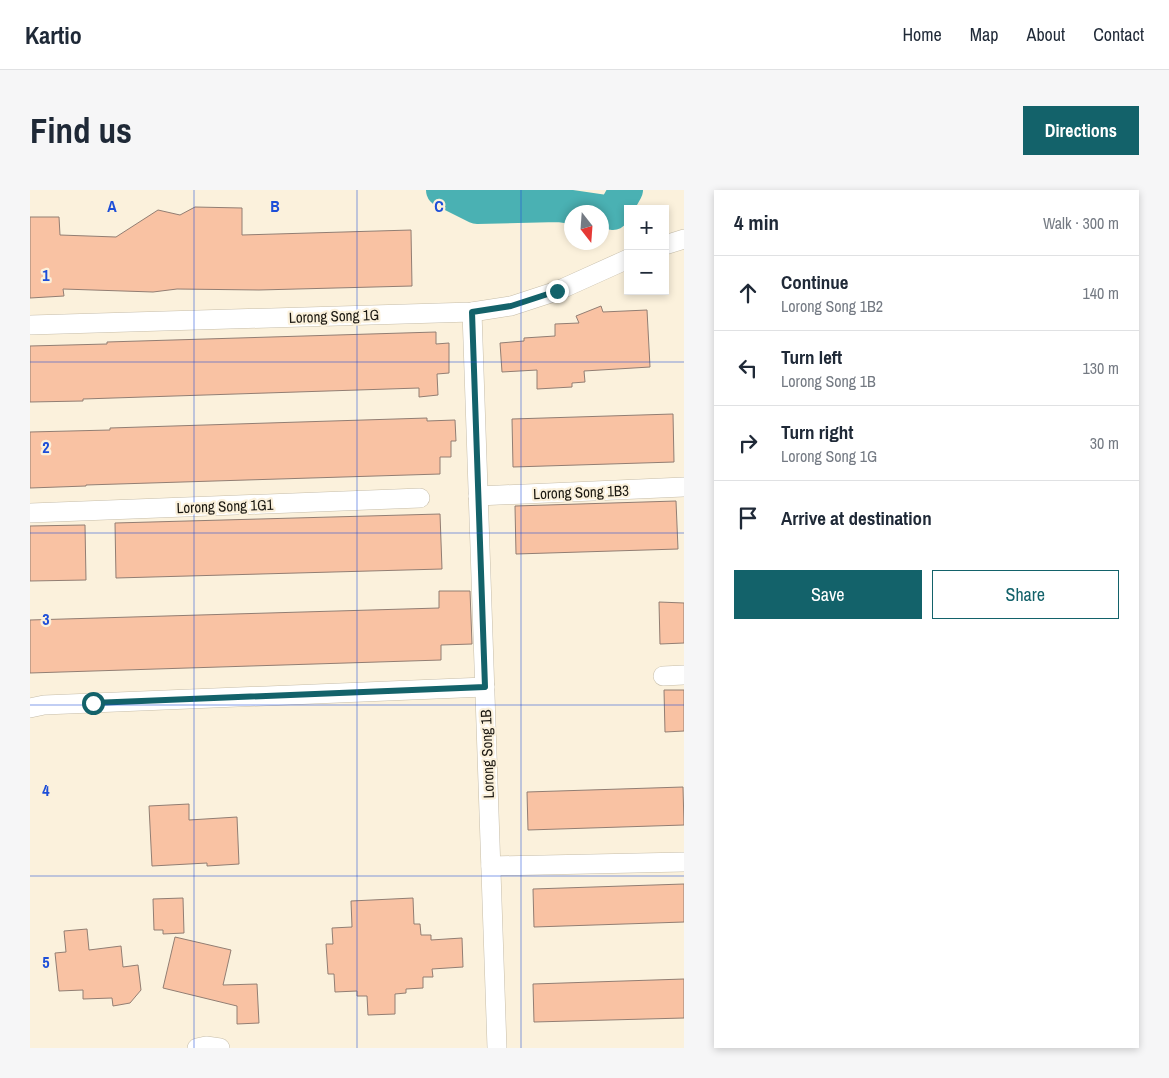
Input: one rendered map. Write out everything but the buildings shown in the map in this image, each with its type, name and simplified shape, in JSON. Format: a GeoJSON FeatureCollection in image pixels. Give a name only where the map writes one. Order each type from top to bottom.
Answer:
{"type":"FeatureCollection","features":[{"type":"Feature","properties":{"kind":"street"},"geometry":{"type":"LineString","coordinates":[[669,244],[684,239]]}},
{"type":"Feature","properties":{"kind":"street","name":"Lorong Song 1G"},"geometry":{"type":"LineString","coordinates":[[30,326],[472,312],[511,306],[557,291],[624,261]]}},
{"type":"Feature","properties":{"kind":"street","name":"Lorong Song 1B"},"geometry":{"type":"LineString","coordinates":[[472,312],[497,1048]]}},
{"type":"Feature","properties":{"kind":"street","name":"Lorong Song 1B3"},"geometry":{"type":"LineString","coordinates":[[478,496],[684,487]]}},
{"type":"Feature","properties":{"kind":"street","name":"Lorong Song 1G1"},"geometry":{"type":"LineString","coordinates":[[30,513],[420,498]]}},
{"type":"Feature","properties":{"kind":"street"},"geometry":{"type":"LineString","coordinates":[[663,676],[684,675]]}},
{"type":"Feature","properties":{"kind":"street"},"geometry":{"type":"LineString","coordinates":[[30,708],[44,705],[485,687]]}},
{"type":"Feature","properties":{"kind":"street"},"geometry":{"type":"LineString","coordinates":[[491,866],[684,862]]}},
{"type":"Feature","properties":{"kind":"street"},"geometry":{"type":"LineString","coordinates":[[196,1048],[206,1046],[220,1048]]}},
{"type":"Feature","properties":{"kind":"waterway"},"geometry":{"type":"LineString","coordinates":[[443,190],[477,207],[558,205],[613,213],[626,190]]}},
{"type":"Feature","properties":{"kind":"route"},"geometry":{"type":"LineString","coordinates":[[93,703],[485,687],[472,312],[511,306],[557,291]]}}]}
